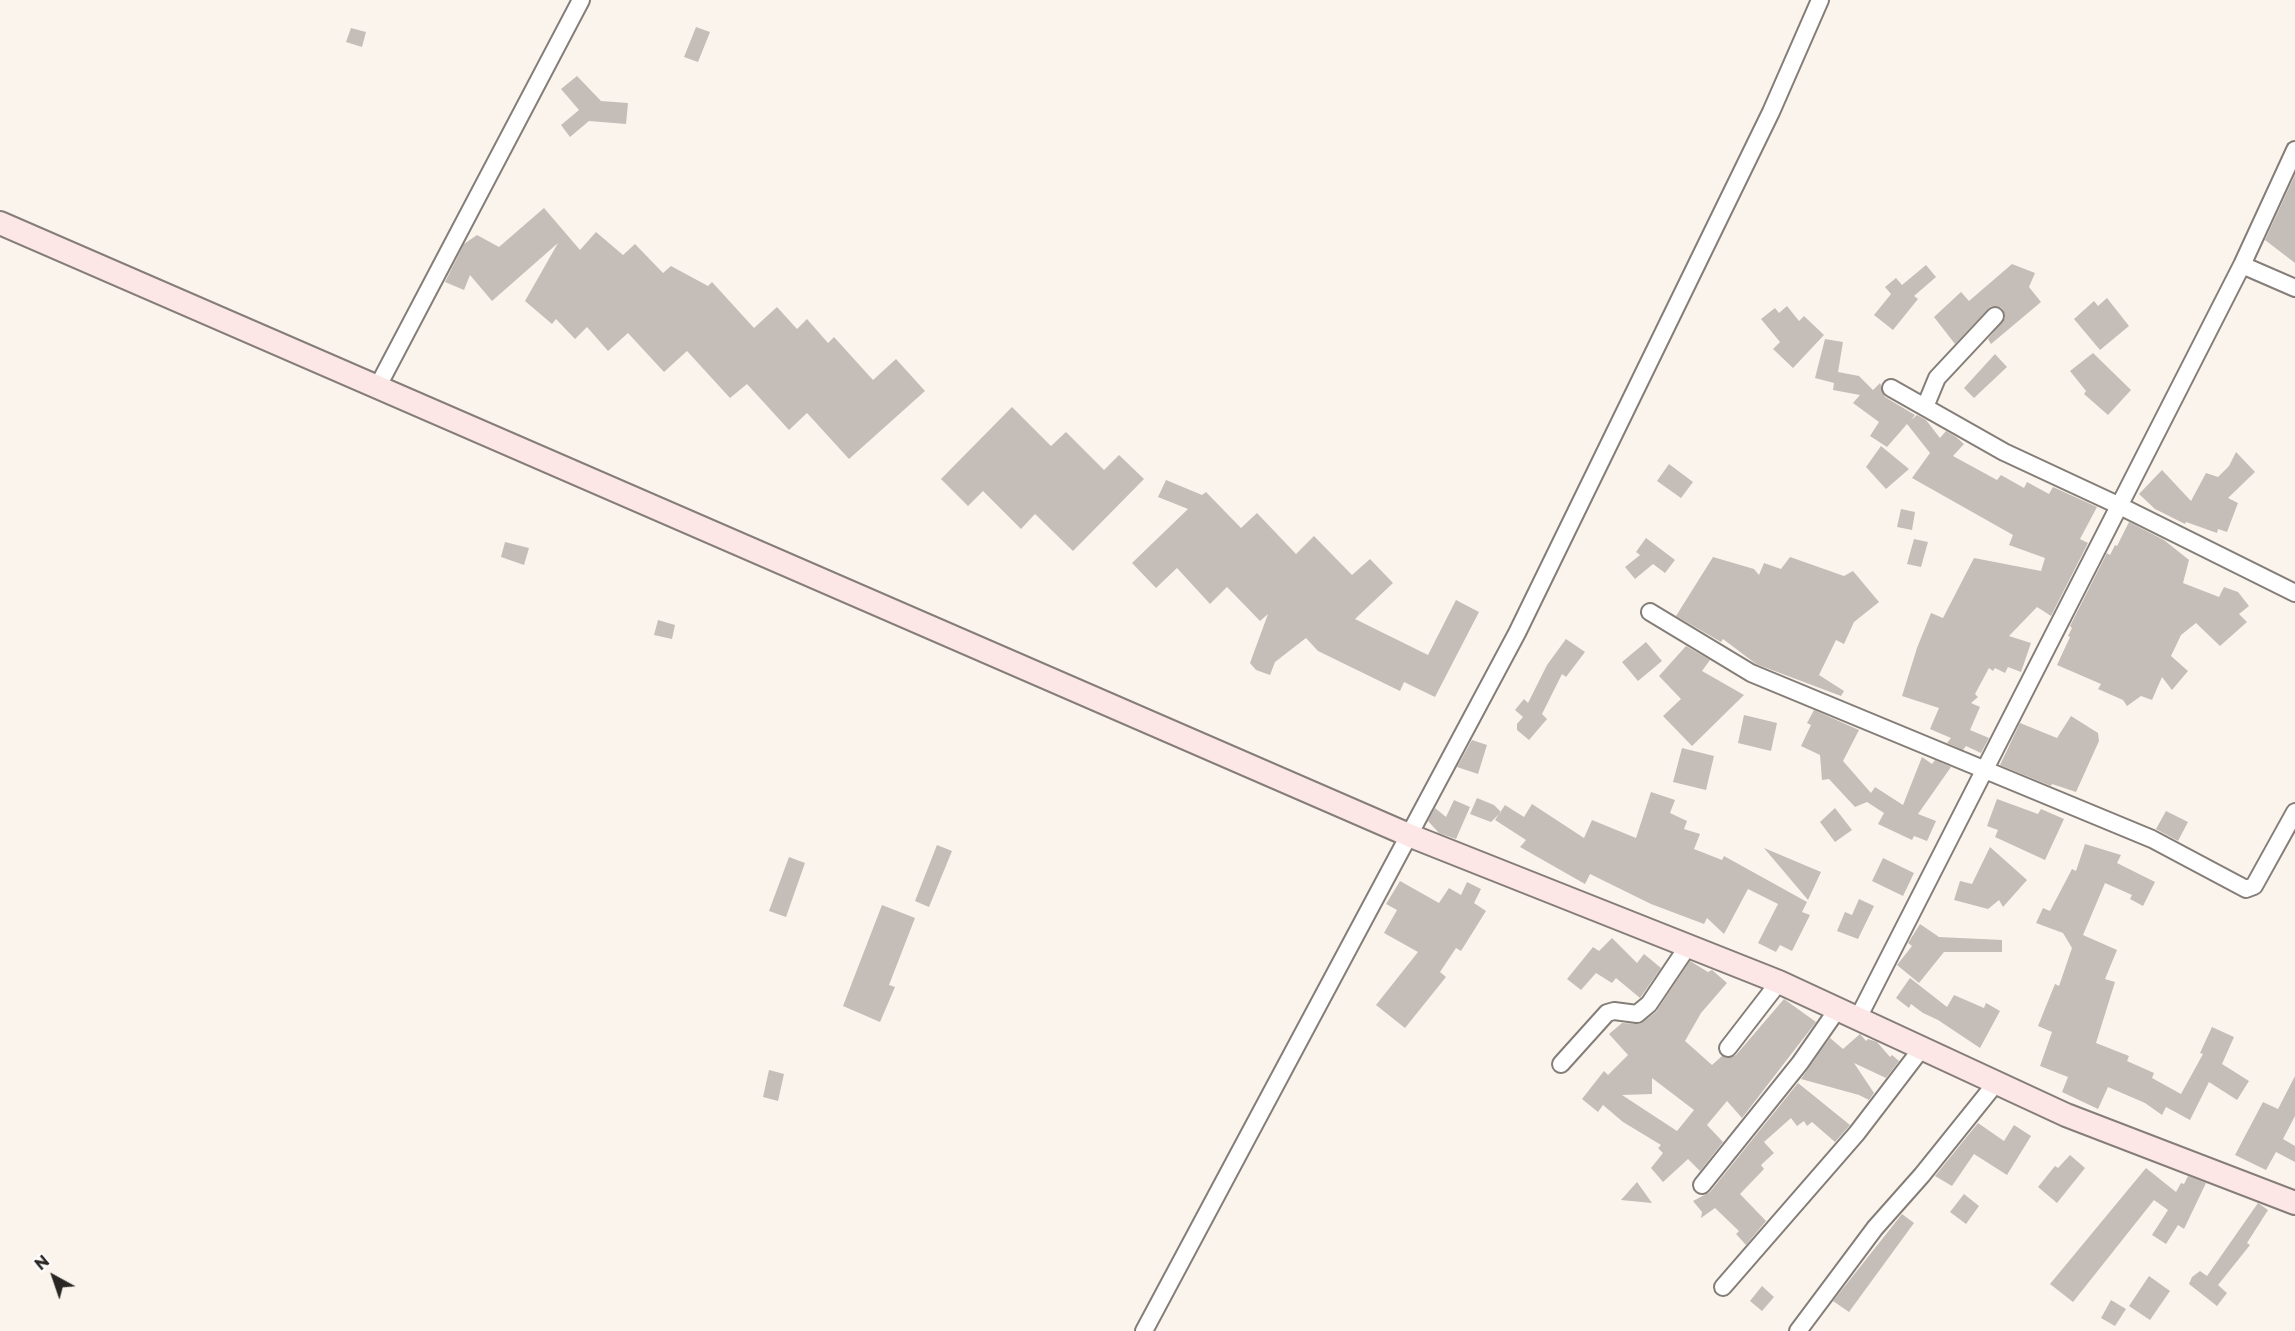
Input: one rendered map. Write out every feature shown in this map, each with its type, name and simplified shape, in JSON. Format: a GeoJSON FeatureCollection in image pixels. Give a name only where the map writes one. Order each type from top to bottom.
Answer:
{"type":"FeatureCollection","features":[{"type":"Feature","properties":{"kind":"street"},"geometry":{"type":"LineString","coordinates":[[378,386],[581,0]]}},
{"type":"Feature","properties":{"kind":"street"},"geometry":{"type":"LineString","coordinates":[[1144,1331],[1411,836],[1544,579],[1772,112],[1820,0]]}},
{"type":"Feature","properties":{"kind":"street"},"geometry":{"type":"LineString","coordinates":[[1702,1185],[1800,1063],[1847,1015],[1984,768],[2120,506],[2242,265],[2295,150]]}},
{"type":"Feature","properties":{"kind":"street"},"geometry":{"type":"LineString","coordinates":[[0,223],[1411,836],[1779,982],[2066,1115],[2295,1203]]}},
{"type":"Feature","properties":{"kind":"street"},"geometry":{"type":"LineString","coordinates":[[2242,265],[2295,288]]}},
{"type":"Feature","properties":{"kind":"street"},"geometry":{"type":"LineString","coordinates":[[1925,407],[1937,378],[1995,316]]}},
{"type":"Feature","properties":{"kind":"street"},"geometry":{"type":"LineString","coordinates":[[1891,388],[2004,452],[2120,506],[2295,593]]}},
{"type":"Feature","properties":{"kind":"street"},"geometry":{"type":"LineString","coordinates":[[1650,612],[1751,673],[2152,839],[2246,889],[2254,886],[2295,812]]}},
{"type":"Feature","properties":{"kind":"street"},"geometry":{"type":"LineString","coordinates":[[1561,1064],[1607,1013],[1614,1011],[1637,1014],[1649,1004],[1688,946]]}},
{"type":"Feature","properties":{"kind":"street"},"geometry":{"type":"LineString","coordinates":[[1728,1048],[1779,982]]}},
{"type":"Feature","properties":{"kind":"street"},"geometry":{"type":"LineString","coordinates":[[1723,1287],[1857,1133],[1922,1048]]}},
{"type":"Feature","properties":{"kind":"street"},"geometry":{"type":"LineString","coordinates":[[1798,1331],[1875,1228],[1996,1083]]}},
{"type":"Feature","properties":{"kind":"building"},"geometry":{"type":"Polygon","coordinates":[[[696,27],[710,32],[698,62],[684,57],[696,27]]]}},
{"type":"Feature","properties":{"kind":"building"},"geometry":{"type":"Polygon","coordinates":[[[351,28],[366,32],[362,47],[346,42],[351,28]]]}},
{"type":"Feature","properties":{"kind":"building"},"geometry":{"type":"Polygon","coordinates":[[[577,76],[601,101],[628,103],[626,124],[589,121],[570,137],[561,125],[579,110],[561,89],[577,76]]]}},
{"type":"Feature","properties":{"kind":"building"},"geometry":{"type":"Polygon","coordinates":[[[2295,175],[2295,263],[2265,240],[2295,175]]]}},
{"type":"Feature","properties":{"kind":"building"},"geometry":{"type":"Polygon","coordinates":[[[544,208],[580,250],[596,232],[623,255],[635,244],[663,273],[671,266],[708,286],[712,282],[754,328],[777,307],[797,329],[807,319],[828,343],[834,337],[873,380],[896,359],[925,391],[849,459],[807,413],[789,430],[747,384],[730,398],[687,351],[664,372],[628,333],[608,351],[587,327],[575,339],[556,319],[552,324],[525,301],[558,243],[492,301],[470,275],[464,290],[445,282],[464,244],[477,235],[499,247],[544,208]]]}},
{"type":"Feature","properties":{"kind":"building"},"geometry":{"type":"Polygon","coordinates":[[[2012,264],[2035,273],[2029,287],[2041,302],[1991,344],[1988,339],[2005,318],[2002,308],[1991,306],[1955,344],[1934,317],[1961,292],[1969,301],[2012,264]]]}},
{"type":"Feature","properties":{"kind":"building"},"geometry":{"type":"Polygon","coordinates":[[[1926,265],[1936,277],[1914,296],[1918,299],[1893,330],[1874,315],[1891,294],[1885,287],[1896,278],[1902,285],[1926,265]]]}},
{"type":"Feature","properties":{"kind":"building"},"geometry":{"type":"Polygon","coordinates":[[[2107,298],[2129,326],[2100,350],[2074,319],[2094,301],[2098,306],[2107,298]]]}},
{"type":"Feature","properties":{"kind":"building"},"geometry":{"type":"Polygon","coordinates":[[[1787,306],[1799,321],[1804,316],[1824,335],[1793,368],[1773,349],[1780,342],[1761,319],[1775,308],[1779,313],[1787,306]]]}},
{"type":"Feature","properties":{"kind":"building"},"geometry":{"type":"Polygon","coordinates":[[[1825,339],[1843,342],[1838,372],[1859,376],[1873,390],[1880,383],[1885,397],[1915,415],[1911,420],[1917,415],[1926,420],[1940,438],[1946,431],[1964,444],[1953,456],[1997,480],[2001,475],[2024,488],[2027,482],[2049,494],[2053,487],[2097,507],[2080,539],[2088,543],[2051,616],[2037,607],[2009,636],[2031,643],[2021,672],[2008,667],[2005,673],[1989,668],[1975,694],[1978,697],[1971,703],[1980,707],[1970,730],[1989,738],[1981,753],[1966,746],[1963,750],[1947,743],[1951,738],[1930,729],[1939,708],[1902,696],[1917,648],[1931,613],[1943,618],[1974,558],[2041,571],[2045,558],[2009,545],[2013,535],[1912,478],[1930,453],[1907,424],[1887,447],[1870,436],[1879,422],[1853,403],[1860,395],[1833,390],[1834,383],[1815,378],[1825,339]]]}},
{"type":"Feature","properties":{"kind":"building"},"geometry":{"type":"Polygon","coordinates":[[[2093,353],[2131,390],[2108,415],[2084,394],[2086,391],[2070,371],[2093,353]]]}},
{"type":"Feature","properties":{"kind":"building"},"geometry":{"type":"Polygon","coordinates":[[[1995,354],[2007,367],[1974,398],[1964,388],[1995,354]]]}},
{"type":"Feature","properties":{"kind":"building"},"geometry":{"type":"Polygon","coordinates":[[[1012,407],[1051,446],[1066,432],[1104,470],[1119,455],[1144,479],[1073,551],[1035,514],[1021,529],[983,491],[968,506],[941,479],[1012,407]]]}},
{"type":"Feature","properties":{"kind":"building"},"geometry":{"type":"Polygon","coordinates":[[[1881,446],[1909,469],[1886,489],[1866,467],[1881,446]]]}},
{"type":"Feature","properties":{"kind":"building"},"geometry":{"type":"Polygon","coordinates":[[[2236,452],[2255,472],[2228,498],[2238,503],[2227,532],[2218,529],[2217,533],[2186,522],[2185,524],[2155,509],[2139,494],[2162,470],[2191,501],[2206,473],[2218,477],[2229,466],[2236,452]]]}},
{"type":"Feature","properties":{"kind":"building"},"geometry":{"type":"Polygon","coordinates":[[[1669,464],[1693,482],[1681,498],[1657,481],[1669,464]]]}},
{"type":"Feature","properties":{"kind":"building"},"geometry":{"type":"Polygon","coordinates":[[[1166,480],[1202,495],[1206,492],[1241,528],[1257,513],[1296,554],[1314,536],[1352,575],[1370,559],[1393,583],[1355,619],[1428,655],[1456,600],[1479,612],[1435,697],[1404,682],[1400,691],[1318,651],[1306,638],[1275,662],[1270,675],[1256,670],[1250,663],[1268,614],[1260,621],[1227,587],[1210,604],[1177,568],[1156,588],[1132,563],[1188,509],[1158,497],[1166,480]]]}},
{"type":"Feature","properties":{"kind":"building"},"geometry":{"type":"Polygon","coordinates":[[[1901,509],[1915,512],[1912,530],[1897,527],[1901,509]]]}},
{"type":"Feature","properties":{"kind":"building"},"geometry":{"type":"Polygon","coordinates":[[[2129,522],[2164,540],[2189,560],[2183,583],[2219,597],[2224,587],[2238,592],[2249,606],[2239,614],[2247,622],[2220,646],[2196,623],[2181,635],[2171,656],[2188,671],[2172,690],[2162,677],[2152,700],[2141,696],[2127,706],[2123,700],[2098,689],[2101,684],[2057,665],[2070,637],[2068,636],[2072,628],[2070,626],[2107,553],[2110,555],[2115,545],[2117,546],[2129,522]]]}},
{"type":"Feature","properties":{"kind":"building"},"geometry":{"type":"Polygon","coordinates":[[[1646,538],[1675,560],[1665,573],[1653,564],[1635,579],[1625,567],[1640,555],[1636,552],[1646,538]]]}},
{"type":"Feature","properties":{"kind":"building"},"geometry":{"type":"Polygon","coordinates":[[[1914,539],[1928,542],[1921,567],[1907,564],[1914,539]]]}},
{"type":"Feature","properties":{"kind":"building"},"geometry":{"type":"Polygon","coordinates":[[[505,542],[529,548],[524,565],[501,557],[505,542]]]}},
{"type":"Feature","properties":{"kind":"building"},"geometry":{"type":"Polygon","coordinates":[[[1713,557],[1754,569],[1759,575],[1764,563],[1781,569],[1790,557],[1844,576],[1853,571],[1879,602],[1854,622],[1844,644],[1836,640],[1819,675],[1844,691],[1841,696],[1756,664],[1723,639],[1721,642],[1676,616],[1713,557]]]}},
{"type":"Feature","properties":{"kind":"building"},"geometry":{"type":"Polygon","coordinates":[[[658,620],[675,625],[672,639],[654,635],[658,620]]]}},
{"type":"Feature","properties":{"kind":"building"},"geometry":{"type":"Polygon","coordinates":[[[1566,639],[1585,652],[1566,677],[1562,674],[1542,714],[1547,719],[1529,740],[1517,730],[1517,724],[1523,717],[1515,710],[1524,699],[1528,703],[1547,665],[1566,639]]]}},
{"type":"Feature","properties":{"kind":"building"},"geometry":{"type":"Polygon","coordinates":[[[1646,642],[1662,661],[1638,681],[1622,662],[1646,642]]]}},
{"type":"Feature","properties":{"kind":"building"},"geometry":{"type":"Polygon","coordinates":[[[1686,646],[1710,660],[1702,671],[1744,695],[1692,746],[1663,716],[1681,699],[1659,676],[1686,646]]]}},
{"type":"Feature","properties":{"kind":"building"},"geometry":{"type":"Polygon","coordinates":[[[1814,710],[1859,730],[1843,761],[1871,793],[1875,787],[1903,805],[1922,757],[1932,764],[1935,760],[1951,767],[1918,814],[1936,821],[1927,841],[1914,836],[1912,840],[1878,824],[1884,813],[1867,802],[1855,807],[1829,779],[1822,780],[1820,755],[1801,746],[1811,725],[1807,723],[1814,710]]]}},
{"type":"Feature","properties":{"kind":"building"},"geometry":{"type":"Polygon","coordinates":[[[1744,715],[1777,723],[1771,751],[1738,743],[1744,715]]]}},
{"type":"Feature","properties":{"kind":"building"},"geometry":{"type":"Polygon","coordinates":[[[2071,716],[2098,733],[2099,741],[2076,792],[2052,784],[2051,786],[2000,765],[2020,723],[2057,738],[2071,716]]]}},
{"type":"Feature","properties":{"kind":"building"},"geometry":{"type":"Polygon","coordinates":[[[1472,740],[1487,745],[1478,774],[1457,767],[1472,740]]]}},
{"type":"Feature","properties":{"kind":"building"},"geometry":{"type":"Polygon","coordinates":[[[1682,748],[1714,756],[1706,790],[1673,782],[1682,748]]]}},
{"type":"Feature","properties":{"kind":"building"},"geometry":{"type":"Polygon","coordinates":[[[1651,792],[1675,800],[1670,813],[1687,821],[1684,829],[1700,834],[1694,849],[1722,860],[1724,856],[1807,902],[1802,912],[1810,915],[1792,951],[1780,945],[1776,952],[1758,943],[1778,904],[1748,889],[1724,934],[1707,918],[1704,924],[1651,904],[1590,874],[1585,884],[1520,847],[1526,840],[1495,820],[1505,805],[1524,817],[1532,804],[1584,838],[1592,820],[1636,838],[1651,792]]]}},
{"type":"Feature","properties":{"kind":"building"},"geometry":{"type":"Polygon","coordinates":[[[1477,798],[1494,805],[1501,812],[1491,822],[1470,814],[1477,798]]]}},
{"type":"Feature","properties":{"kind":"building"},"geometry":{"type":"Polygon","coordinates":[[[1997,799],[2038,814],[2041,809],[2064,819],[2045,860],[1995,837],[1998,830],[1987,826],[1997,799]]]}},
{"type":"Feature","properties":{"kind":"building"},"geometry":{"type":"Polygon","coordinates":[[[1454,800],[1470,807],[1456,839],[1439,833],[1428,821],[1435,808],[1446,817],[1454,800]]]}},
{"type":"Feature","properties":{"kind":"building"},"geometry":{"type":"Polygon","coordinates":[[[1835,808],[1852,830],[1835,842],[1820,822],[1835,808]]]}},
{"type":"Feature","properties":{"kind":"building"},"geometry":{"type":"Polygon","coordinates":[[[2166,811],[2188,822],[2178,841],[2156,829],[2166,811]]]}},
{"type":"Feature","properties":{"kind":"building"},"geometry":{"type":"Polygon","coordinates":[[[2085,844],[2121,855],[2117,863],[2155,882],[2143,906],[2130,899],[2132,895],[2105,883],[2083,935],[2117,950],[2105,979],[2115,982],[2096,1043],[2129,1056],[2127,1061],[2154,1073],[2152,1078],[2181,1094],[2203,1054],[2200,1053],[2212,1027],[2234,1037],[2222,1064],[2249,1081],[2237,1100],[2209,1082],[2190,1120],[2166,1107],[2162,1115],[2145,1103],[2108,1087],[2098,1109],[2062,1092],[2068,1077],[2040,1066],[2052,1032],[2038,1026],[2055,984],[2059,986],[2072,948],[2063,933],[2036,923],[2043,908],[2050,911],[2072,869],[2076,871],[2085,844]]]}},
{"type":"Feature","properties":{"kind":"building"},"geometry":{"type":"Polygon","coordinates":[[[937,845],[952,851],[929,907],[915,901],[937,845]]]}},
{"type":"Feature","properties":{"kind":"building"},"geometry":{"type":"Polygon","coordinates":[[[1990,847],[2027,880],[2003,907],[1999,900],[1988,909],[1954,900],[1960,881],[1972,884],[1990,847]]]}},
{"type":"Feature","properties":{"kind":"building"},"geometry":{"type":"Polygon","coordinates":[[[1764,848],[1821,872],[1808,900],[1764,848]]]}},
{"type":"Feature","properties":{"kind":"building"},"geometry":{"type":"Polygon","coordinates":[[[789,857],[805,863],[786,917],[769,911],[789,857]]]}},
{"type":"Feature","properties":{"kind":"building"},"geometry":{"type":"Polygon","coordinates":[[[1883,858],[1914,873],[1903,896],[1872,881],[1883,858]]]}},
{"type":"Feature","properties":{"kind":"building"},"geometry":{"type":"Polygon","coordinates":[[[1400,881],[1439,903],[1449,888],[1461,895],[1467,882],[1481,889],[1474,903],[1486,911],[1461,951],[1456,948],[1440,972],[1446,977],[1405,1028],[1376,1005],[1418,952],[1384,933],[1397,910],[1386,904],[1400,881]]]}},
{"type":"Feature","properties":{"kind":"building"},"geometry":{"type":"Polygon","coordinates":[[[1859,899],[1874,906],[1858,939],[1837,931],[1845,912],[1852,915],[1859,899]]]}},
{"type":"Feature","properties":{"kind":"building"},"geometry":{"type":"Polygon","coordinates":[[[882,905],[915,918],[889,985],[895,987],[880,1022],[843,1006],[882,905]]]}},
{"type":"Feature","properties":{"kind":"building"},"geometry":{"type":"Polygon","coordinates":[[[1920,924],[1939,937],[2002,940],[2002,952],[1944,952],[1919,983],[1897,965],[1912,946],[1908,943],[1920,924]]]}},
{"type":"Feature","properties":{"kind":"building"},"geometry":{"type":"Polygon","coordinates":[[[1612,938],[1637,963],[1644,954],[1661,968],[1640,998],[1616,978],[1612,983],[1596,973],[1581,990],[1567,979],[1593,947],[1599,951],[1612,938]]]}},
{"type":"Feature","properties":{"kind":"building"},"geometry":{"type":"Polygon","coordinates":[[[1690,961],[1708,972],[1712,970],[1727,983],[1701,1013],[1685,1041],[1712,1065],[1722,1056],[1727,1058],[1736,1055],[1784,999],[1816,1022],[1742,1118],[1727,1101],[1707,1125],[1723,1142],[1700,1171],[1688,1159],[1663,1182],[1651,1168],[1663,1153],[1658,1148],[1661,1145],[1623,1122],[1603,1105],[1598,1112],[1582,1099],[1604,1071],[1608,1075],[1628,1055],[1609,1034],[1622,1023],[1640,1024],[1656,1012],[1690,961]],[[1652,1078],[1652,1094],[1622,1095],[1677,1131],[1694,1110],[1652,1078]]]}},
{"type":"Feature","properties":{"kind":"building"},"geometry":{"type":"Polygon","coordinates":[[[1910,978],[1947,1007],[1954,995],[1984,1008],[1986,1003],[2000,1011],[1980,1048],[1938,1020],[1911,1004],[1909,1008],[1896,998],[1910,978]]]}},
{"type":"Feature","properties":{"kind":"building"},"geometry":{"type":"Polygon","coordinates":[[[1860,1034],[1866,1041],[1868,1039],[1877,1042],[1890,1057],[1892,1055],[1899,1061],[1886,1078],[1854,1063],[1874,1093],[1869,1100],[1859,1095],[1801,1079],[1830,1038],[1843,1049],[1860,1034]]]}},
{"type":"Feature","properties":{"kind":"building"},"geometry":{"type":"Polygon","coordinates":[[[769,1070],[784,1074],[778,1101],[763,1097],[769,1070]]]}},
{"type":"Feature","properties":{"kind":"building"},"geometry":{"type":"Polygon","coordinates":[[[2295,1076],[2295,1116],[2283,1139],[2295,1146],[2295,1162],[2276,1152],[2266,1170],[2235,1155],[2263,1102],[2278,1109],[2295,1076]]]}},
{"type":"Feature","properties":{"kind":"building"},"geometry":{"type":"Polygon","coordinates":[[[1798,1083],[1850,1125],[1835,1142],[1812,1122],[1807,1126],[1804,1121],[1797,1126],[1791,1118],[1764,1142],[1774,1153],[1761,1165],[1764,1169],[1740,1194],[1766,1221],[1746,1245],[1736,1234],[1739,1231],[1715,1208],[1701,1218],[1702,1212],[1693,1201],[1710,1192],[1798,1083]]]}},
{"type":"Feature","properties":{"kind":"building"},"geometry":{"type":"Polygon","coordinates":[[[1978,1123],[2004,1141],[2014,1125],[2031,1136],[2007,1175],[1974,1154],[1952,1186],[1935,1176],[1978,1123]]]}},
{"type":"Feature","properties":{"kind":"building"},"geometry":{"type":"Polygon","coordinates":[[[2070,1155],[2085,1168],[2057,1203],[2038,1187],[2055,1166],[2058,1168],[2070,1155]]]}},
{"type":"Feature","properties":{"kind":"building"},"geometry":{"type":"Polygon","coordinates":[[[2146,1168],[2176,1192],[2188,1176],[2206,1183],[2184,1229],[2178,1225],[2166,1244],[2152,1235],[2168,1210],[2154,1200],[2073,1302],[2050,1284],[2146,1168]]]}},
{"type":"Feature","properties":{"kind":"building"},"geometry":{"type":"Polygon","coordinates":[[[1637,1182],[1652,1203],[1621,1200],[1637,1182]]]}},
{"type":"Feature","properties":{"kind":"building"},"geometry":{"type":"Polygon","coordinates":[[[1964,1194],[1979,1206],[1966,1224],[1950,1212],[1964,1194]]]}},
{"type":"Feature","properties":{"kind":"building"},"geometry":{"type":"Polygon","coordinates":[[[2258,1203],[2268,1210],[2247,1243],[2250,1245],[2218,1285],[2227,1293],[2217,1306],[2189,1284],[2192,1277],[2200,1271],[2207,1276],[2258,1203]]]}},
{"type":"Feature","properties":{"kind":"building"},"geometry":{"type":"Polygon","coordinates":[[[1902,1214],[1914,1223],[1849,1312],[1833,1301],[1902,1214]]]}},
{"type":"Feature","properties":{"kind":"building"},"geometry":{"type":"Polygon","coordinates":[[[2149,1276],[2170,1291],[2150,1320],[2129,1306],[2149,1276]]]}},
{"type":"Feature","properties":{"kind":"building"},"geometry":{"type":"Polygon","coordinates":[[[1762,1286],[1774,1297],[1762,1311],[1750,1301],[1762,1286]]]}},
{"type":"Feature","properties":{"kind":"building"},"geometry":{"type":"Polygon","coordinates":[[[2111,1300],[2126,1309],[2115,1326],[2101,1318],[2111,1300]]]}}]}
